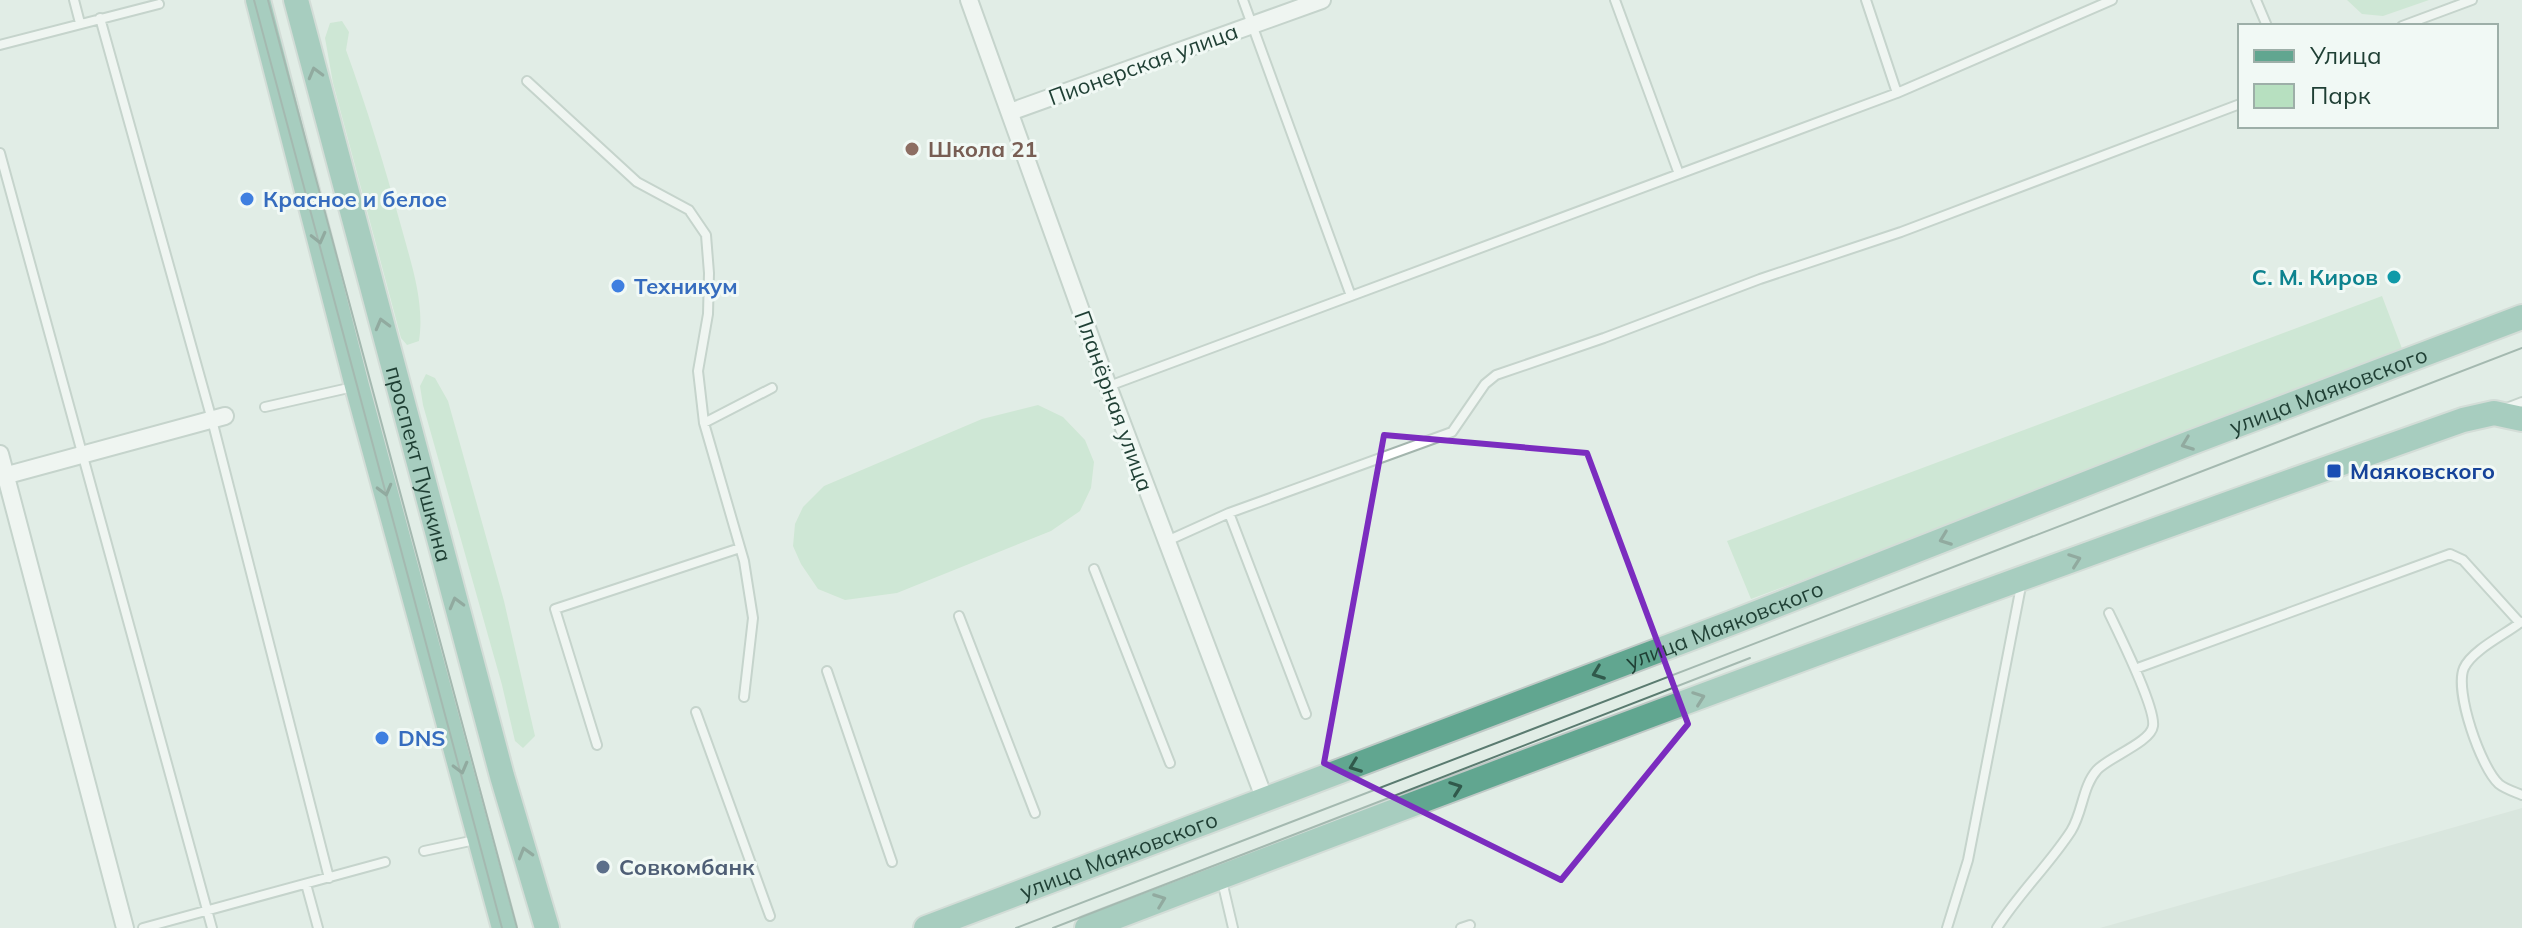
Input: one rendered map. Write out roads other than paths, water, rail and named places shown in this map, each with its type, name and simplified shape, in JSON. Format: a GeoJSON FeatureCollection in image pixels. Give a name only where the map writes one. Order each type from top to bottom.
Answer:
{"type":"FeatureCollection","features":[{"type":"Feature","properties":{"kind":"main road","name":"проспект Пушкина"},"geometry":{"type":"LineString","coordinates":[[258,0],[357,386],[504,928]]}},
{"type":"Feature","properties":{"kind":"main road","name":"проспект Пушкина"},"geometry":{"type":"LineString","coordinates":[[296,0],[498,760],[547,928]]}},
{"type":"Feature","properties":{"kind":"main road","name":"улица Маяковского"},"geometry":{"type":"LineString","coordinates":[[926,928],[2522,317]]}},
{"type":"Feature","properties":{"kind":"main road"},"geometry":{"type":"LineString","coordinates":[[1094,927],[2023,579],[2463,420],[2494,413],[2522,419]]}},
{"type":"Feature","properties":{"kind":"street","name":"Планёрная улица"},"geometry":{"type":"LineString","coordinates":[[969,0],[1108,386],[1265,800]]}},
{"type":"Feature","properties":{"kind":"street","name":"Пионерская улица"},"geometry":{"type":"LineString","coordinates":[[1010,112],[1322,0]]}},
{"type":"Feature","properties":{"kind":"street"},"geometry":{"type":"LineString","coordinates":[[3,477],[219,418]]}},
{"type":"Feature","properties":{"kind":"street"},"geometry":{"type":"LineString","coordinates":[[0,454],[3,477],[125,928]]}},
{"type":"Feature","properties":{"kind":"lane"},"geometry":{"type":"LineString","coordinates":[[74,0],[80,23]]}},
{"type":"Feature","properties":{"kind":"lane"},"geometry":{"type":"LineString","coordinates":[[1243,0],[1351,296]]}},
{"type":"Feature","properties":{"kind":"lane"},"geometry":{"type":"LineString","coordinates":[[1615,0],[1679,174]]}},
{"type":"Feature","properties":{"kind":"lane"},"geometry":{"type":"LineString","coordinates":[[1866,0],[1897,93]]}},
{"type":"Feature","properties":{"kind":"lane"},"geometry":{"type":"LineString","coordinates":[[1108,386],[1897,93],[2112,0]]}},
{"type":"Feature","properties":{"kind":"lane"},"geometry":{"type":"LineString","coordinates":[[2256,0],[2266,24]]}},
{"type":"Feature","properties":{"kind":"lane"},"geometry":{"type":"LineString","coordinates":[[2407,24],[2472,0]]}},
{"type":"Feature","properties":{"kind":"lane"},"geometry":{"type":"LineString","coordinates":[[0,45],[159,4]]}},
{"type":"Feature","properties":{"kind":"lane"},"geometry":{"type":"LineString","coordinates":[[100,18],[219,418],[329,878]]}},
{"type":"Feature","properties":{"kind":"lane"},"geometry":{"type":"LineString","coordinates":[[527,81],[637,182],[689,210],[706,235],[708,314],[698,371],[704,423],[740,548],[753,618],[744,697]]}},
{"type":"Feature","properties":{"kind":"lane"},"geometry":{"type":"LineString","coordinates":[[1166,541],[1229,513],[1452,432],[1485,384],[1496,375],[1760,279],[1901,232],[2238,105]]}},
{"type":"Feature","properties":{"kind":"lane"},"geometry":{"type":"LineString","coordinates":[[0,153],[212,928]]}},
{"type":"Feature","properties":{"kind":"lane"},"geometry":{"type":"LineString","coordinates":[[265,407],[357,386]]}},
{"type":"Feature","properties":{"kind":"lane"},"geometry":{"type":"LineString","coordinates":[[704,423],[772,388]]}},
{"type":"Feature","properties":{"kind":"lane"},"geometry":{"type":"LineString","coordinates":[[2494,413],[2522,402]]}},
{"type":"Feature","properties":{"kind":"lane"},"geometry":{"type":"LineString","coordinates":[[1229,513],[1306,714]]}},
{"type":"Feature","properties":{"kind":"lane"},"geometry":{"type":"LineString","coordinates":[[597,745],[555,609],[740,548]]}},
{"type":"Feature","properties":{"kind":"lane"},"geometry":{"type":"LineString","coordinates":[[2135,669],[2450,554],[2463,560],[2521,622],[2474,655],[2464,669],[2461,685],[2468,725],[2491,772],[2499,784],[2522,795]]}},
{"type":"Feature","properties":{"kind":"lane"},"geometry":{"type":"LineString","coordinates":[[1094,569],[1170,763]]}},
{"type":"Feature","properties":{"kind":"lane"},"geometry":{"type":"LineString","coordinates":[[1947,928],[1968,860],[2023,579]]}},
{"type":"Feature","properties":{"kind":"lane"},"geometry":{"type":"LineString","coordinates":[[1997,928],[2014,901],[2072,829],[2093,775],[2101,766],[2151,733],[2153,718],[2109,613]]}},
{"type":"Feature","properties":{"kind":"lane"},"geometry":{"type":"LineString","coordinates":[[959,616],[1035,813]]}},
{"type":"Feature","properties":{"kind":"lane"},"geometry":{"type":"LineString","coordinates":[[827,671],[892,862]]}},
{"type":"Feature","properties":{"kind":"lane"},"geometry":{"type":"LineString","coordinates":[[696,712],[770,916]]}},
{"type":"Feature","properties":{"kind":"lane"},"geometry":{"type":"LineString","coordinates":[[424,851],[480,839]]}},
{"type":"Feature","properties":{"kind":"lane"},"geometry":{"type":"LineString","coordinates":[[143,928],[385,862]]}},
{"type":"Feature","properties":{"kind":"lane"},"geometry":{"type":"LineString","coordinates":[[1221,877],[1233,928]]}},
{"type":"Feature","properties":{"kind":"lane"},"geometry":{"type":"LineString","coordinates":[[306,884],[318,928]]}},
{"type":"Feature","properties":{"kind":"tram line"},"geometry":{"type":"LineString","coordinates":[[254,0],[502,928]]}},
{"type":"Feature","properties":{"kind":"tram line"},"geometry":{"type":"LineString","coordinates":[[268,0],[517,928]]}},
{"type":"Feature","properties":{"kind":"tram line"},"geometry":{"type":"LineString","coordinates":[[1016,928],[2522,348]]}},
{"type":"Feature","properties":{"kind":"tram line"},"geometry":{"type":"LineString","coordinates":[[1053,928],[1750,658]]}},
{"type":"Feature","properties":{"kind":"place","name":"Школа 21"},"geometry":{"type":"Point","coordinates":[912,149]}},
{"type":"Feature","properties":{"kind":"place","name":"Красное и белое"},"geometry":{"type":"Point","coordinates":[247,199]}},
{"type":"Feature","properties":{"kind":"place","name":"С. М. Киров"},"geometry":{"type":"Point","coordinates":[2394,277]}},
{"type":"Feature","properties":{"kind":"place","name":"Техникум"},"geometry":{"type":"Point","coordinates":[618,286]}},
{"type":"Feature","properties":{"kind":"place","name":"Маяковского"},"geometry":{"type":"Point","coordinates":[2334,471]}},
{"type":"Feature","properties":{"kind":"place","name":"DNS"},"geometry":{"type":"Point","coordinates":[382,738]}},
{"type":"Feature","properties":{"kind":"place","name":"Совкомбанк"},"geometry":{"type":"Point","coordinates":[603,867]}}]}
